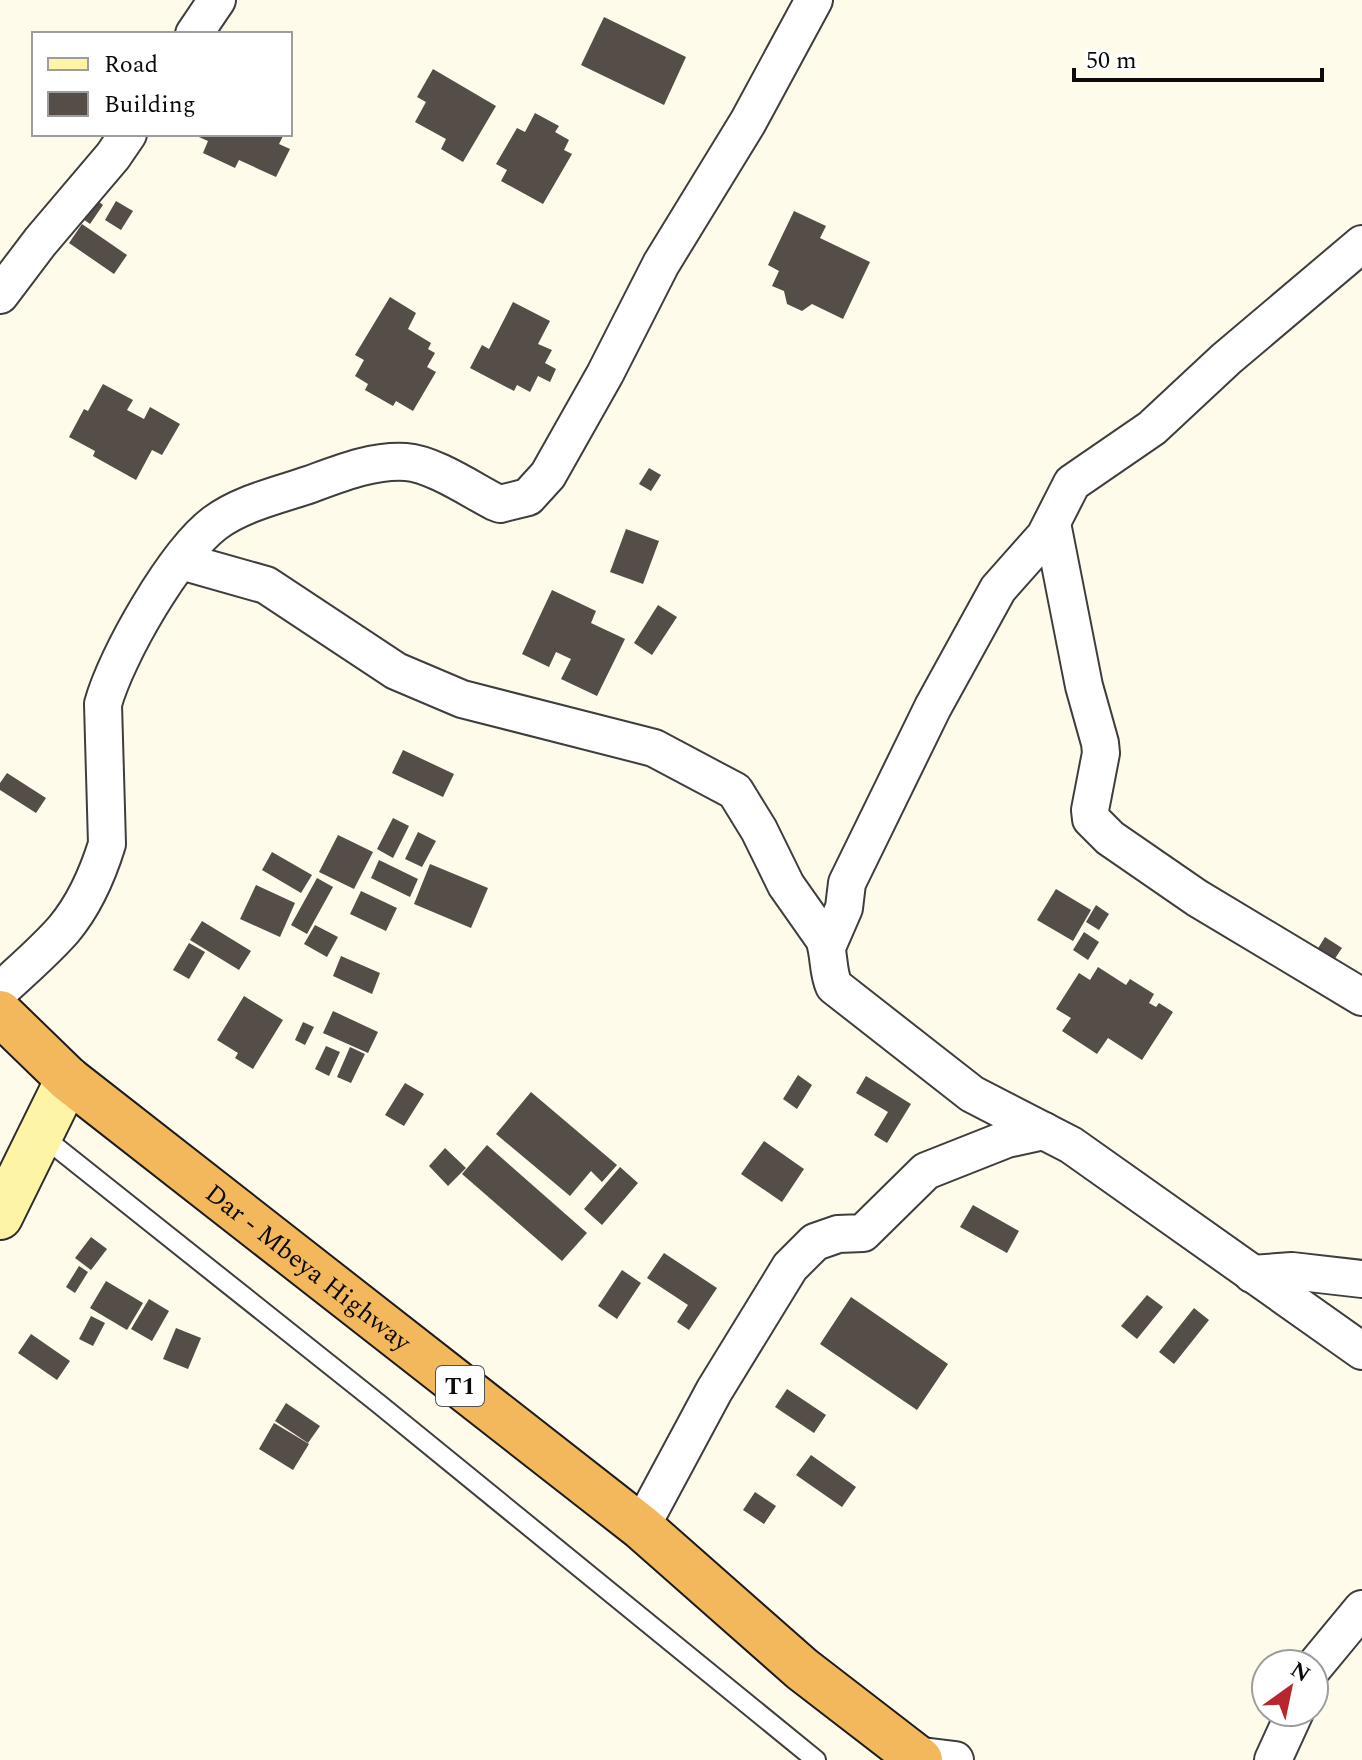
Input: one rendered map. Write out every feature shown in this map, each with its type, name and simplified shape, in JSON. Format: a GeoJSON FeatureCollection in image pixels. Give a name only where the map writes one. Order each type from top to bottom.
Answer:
{"type":"FeatureCollection","features":[{"type":"Feature","properties":{"kind":"highway","name":"Dar - Mbeya Highway"},"geometry":{"type":"LineString","coordinates":[[0,1013],[68,1079],[641,1527],[802,1669],[930,1758]]}},
{"type":"Feature","properties":{"kind":"main road"},"geometry":{"type":"LineString","coordinates":[[0,1217],[68,1079]]}},
{"type":"Feature","properties":{"kind":"street"},"geometry":{"type":"LineString","coordinates":[[195,32],[217,0]]}},
{"type":"Feature","properties":{"kind":"street"},"geometry":{"type":"LineString","coordinates":[[0,991],[64,929],[78,910],[101,864],[107,844],[103,704],[109,682],[160,588],[194,542],[234,511],[363,466],[407,462],[442,475],[500,504],[528,497],[548,475],[605,374],[661,264],[748,122],[814,0]]}},
{"type":"Feature","properties":{"kind":"street"},"geometry":{"type":"LineString","coordinates":[[0,295],[127,136]]}},
{"type":"Feature","properties":{"kind":"street"},"geometry":{"type":"LineString","coordinates":[[1362,244],[1226,359],[1152,428],[1072,483],[1045,536],[998,589],[933,707],[847,883],[844,908],[827,947],[827,971],[834,986],[972,1094],[1071,1145],[1362,1351]]}},
{"type":"Feature","properties":{"kind":"street"},"geometry":{"type":"LineString","coordinates":[[1052,523],[1084,686],[1100,743],[1091,819],[1110,838],[1197,898],[1362,997]]}},
{"type":"Feature","properties":{"kind":"street"},"geometry":{"type":"LineString","coordinates":[[181,561],[266,585],[396,671],[462,699],[654,748],[735,791],[759,830],[786,885],[813,920],[827,947]]}},
{"type":"Feature","properties":{"kind":"street"},"geometry":{"type":"LineString","coordinates":[[641,1527],[714,1391],[790,1267],[815,1242],[838,1234],[863,1233],[926,1171],[1007,1139],[1044,1131]]}},
{"type":"Feature","properties":{"kind":"street"},"geometry":{"type":"LineString","coordinates":[[1252,1274],[1292,1271],[1362,1279]]}},
{"type":"Feature","properties":{"kind":"street"},"geometry":{"type":"LineString","coordinates":[[1330,1648],[1362,1609]]}},
{"type":"Feature","properties":{"kind":"street"},"geometry":{"type":"LineString","coordinates":[[1273,1760],[1288,1728]]}},
{"type":"Feature","properties":{"kind":"lane"},"geometry":{"type":"LineString","coordinates":[[41,1135],[379,1404],[816,1760]]}},
{"type":"Feature","properties":{"kind":"building"},"geometry":{"type":"Polygon","coordinates":[[[604,17],[686,57],[664,105],[581,65],[604,17]]]}},
{"type":"Feature","properties":{"kind":"building"},"geometry":{"type":"Polygon","coordinates":[[[433,69],[496,106],[463,162],[441,149],[446,139],[415,122],[426,102],[417,97],[433,69]]]}},
{"type":"Feature","properties":{"kind":"building"},"geometry":{"type":"Polygon","coordinates":[[[535,113],[559,126],[555,132],[569,140],[564,150],[572,154],[543,204],[501,181],[507,170],[496,164],[517,128],[525,132],[535,113]]]}},
{"type":"Feature","properties":{"kind":"building"},"geometry":{"type":"Polygon","coordinates":[[[197,136],[283,136],[279,144],[290,149],[276,177],[239,160],[235,168],[203,153],[208,141],[197,136]]]}},
{"type":"Feature","properties":{"kind":"building"},"geometry":{"type":"Polygon","coordinates":[[[89,194],[103,205],[90,224],[76,214],[89,194]]]}},
{"type":"Feature","properties":{"kind":"building"},"geometry":{"type":"Polygon","coordinates":[[[116,201],[133,211],[121,230],[105,220],[116,201]]]}},
{"type":"Feature","properties":{"kind":"building"},"geometry":{"type":"Polygon","coordinates":[[[794,211],[826,226],[820,238],[870,262],[843,319],[812,304],[802,311],[787,304],[784,291],[772,286],[779,271],[768,265],[794,211]]]}},
{"type":"Feature","properties":{"kind":"building"},"geometry":{"type":"Polygon","coordinates":[[[82,224],[127,255],[114,274],[69,243],[82,224]]]}},
{"type":"Feature","properties":{"kind":"building"},"geometry":{"type":"Polygon","coordinates":[[[390,297],[416,313],[408,329],[431,343],[428,349],[435,353],[427,367],[436,372],[413,411],[396,401],[393,406],[365,390],[368,384],[355,376],[364,360],[355,355],[390,297]]]}},
{"type":"Feature","properties":{"kind":"building"},"geometry":{"type":"Polygon","coordinates":[[[513,302],[550,321],[538,344],[552,350],[545,363],[556,369],[550,382],[538,376],[530,392],[517,385],[514,391],[470,368],[482,345],[489,349],[513,302]]]}},
{"type":"Feature","properties":{"kind":"building"},"geometry":{"type":"Polygon","coordinates":[[[103,384],[133,400],[127,410],[144,419],[150,407],[180,424],[162,455],[152,450],[136,480],[93,456],[95,451],[69,437],[84,409],[88,411],[103,384]]]}},
{"type":"Feature","properties":{"kind":"building"},"geometry":{"type":"Polygon","coordinates":[[[649,468],[661,475],[651,491],[639,484],[649,468]]]}},
{"type":"Feature","properties":{"kind":"building"},"geometry":{"type":"Polygon","coordinates":[[[626,529],[659,541],[643,584],[610,572],[626,529]]]}},
{"type":"Feature","properties":{"kind":"building"},"geometry":{"type":"Polygon","coordinates":[[[552,590],[596,611],[591,623],[625,639],[597,696],[561,679],[571,659],[556,652],[549,667],[522,654],[552,590]]]}},
{"type":"Feature","properties":{"kind":"building"},"geometry":{"type":"Polygon","coordinates":[[[658,605],[677,617],[652,655],[634,643],[658,605]]]}},
{"type":"Feature","properties":{"kind":"building"},"geometry":{"type":"Polygon","coordinates":[[[403,750],[454,774],[443,797],[392,773],[403,750]]]}},
{"type":"Feature","properties":{"kind":"building"},"geometry":{"type":"Polygon","coordinates":[[[7,773],[46,798],[36,813],[0,790],[0,783],[7,773]]]}},
{"type":"Feature","properties":{"kind":"building"},"geometry":{"type":"Polygon","coordinates":[[[393,818],[409,826],[393,858],[377,849],[393,818]]]}},
{"type":"Feature","properties":{"kind":"building"},"geometry":{"type":"Polygon","coordinates":[[[418,832],[436,841],[422,867],[405,859],[418,832]]]}},
{"type":"Feature","properties":{"kind":"building"},"geometry":{"type":"Polygon","coordinates":[[[338,835],[373,852],[354,889],[319,872],[338,835]]]}},
{"type":"Feature","properties":{"kind":"building"},"geometry":{"type":"Polygon","coordinates":[[[272,852],[312,875],[301,893],[262,870],[272,852]]]}},
{"type":"Feature","properties":{"kind":"building"},"geometry":{"type":"Polygon","coordinates":[[[379,860],[418,879],[410,897],[371,878],[379,860]]]}},
{"type":"Feature","properties":{"kind":"building"},"geometry":{"type":"Polygon","coordinates":[[[430,864],[488,888],[471,928],[414,904],[430,864]]]}},
{"type":"Feature","properties":{"kind":"building"},"geometry":{"type":"Polygon","coordinates":[[[317,878],[333,887],[307,934],[291,925],[317,878]]]}},
{"type":"Feature","properties":{"kind":"building"},"geometry":{"type":"Polygon","coordinates":[[[256,885],[295,903],[280,937],[240,919],[256,885]]]}},
{"type":"Feature","properties":{"kind":"building"},"geometry":{"type":"Polygon","coordinates":[[[1056,889],[1091,910],[1073,941],[1037,920],[1056,889]]]}},
{"type":"Feature","properties":{"kind":"building"},"geometry":{"type":"Polygon","coordinates":[[[361,891],[397,908],[386,931],[350,914],[361,891]]]}},
{"type":"Feature","properties":{"kind":"building"},"geometry":{"type":"Polygon","coordinates":[[[1096,905],[1109,914],[1099,930],[1086,922],[1096,905]]]}},
{"type":"Feature","properties":{"kind":"building"},"geometry":{"type":"Polygon","coordinates":[[[202,921],[251,951],[239,970],[190,940],[202,921]]]}},
{"type":"Feature","properties":{"kind":"building"},"geometry":{"type":"Polygon","coordinates":[[[315,925],[338,937],[327,957],[304,944],[315,925]]]}},
{"type":"Feature","properties":{"kind":"building"},"geometry":{"type":"Polygon","coordinates":[[[1084,932],[1099,942],[1088,960],[1073,950],[1084,932]]]}},
{"type":"Feature","properties":{"kind":"building"},"geometry":{"type":"Polygon","coordinates":[[[1325,937],[1342,948],[1328,969],[1312,958],[1325,937]]]}},
{"type":"Feature","properties":{"kind":"building"},"geometry":{"type":"Polygon","coordinates":[[[189,943],[205,952],[189,979],[173,970],[189,943]]]}},
{"type":"Feature","properties":{"kind":"building"},"geometry":{"type":"Polygon","coordinates":[[[341,956],[380,973],[372,994],[333,976],[341,956]]]}},
{"type":"Feature","properties":{"kind":"building"},"geometry":{"type":"Polygon","coordinates":[[[1098,967],[1126,985],[1130,979],[1154,994],[1149,1003],[1156,1007],[1159,1003],[1173,1012],[1142,1060],[1108,1038],[1097,1054],[1062,1031],[1071,1018],[1056,1009],[1079,973],[1090,980],[1098,967]]]}},
{"type":"Feature","properties":{"kind":"building"},"geometry":{"type":"Polygon","coordinates":[[[244,996],[283,1020],[253,1069],[235,1058],[238,1053],[217,1040],[244,996]]]}},
{"type":"Feature","properties":{"kind":"building"},"geometry":{"type":"Polygon","coordinates":[[[333,1011],[378,1032],[368,1053],[323,1033],[333,1011]]]}},
{"type":"Feature","properties":{"kind":"building"},"geometry":{"type":"Polygon","coordinates":[[[303,1022],[314,1027],[305,1045],[295,1040],[303,1022]]]}},
{"type":"Feature","properties":{"kind":"building"},"geometry":{"type":"Polygon","coordinates":[[[326,1046],[340,1052],[329,1076],[315,1069],[326,1046]]]}},
{"type":"Feature","properties":{"kind":"building"},"geometry":{"type":"Polygon","coordinates":[[[350,1047],[365,1054],[351,1083],[337,1077],[350,1047]]]}},
{"type":"Feature","properties":{"kind":"building"},"geometry":{"type":"Polygon","coordinates":[[[798,1075],[812,1085],[797,1109],[783,1099],[798,1075]]]}},
{"type":"Feature","properties":{"kind":"building"},"geometry":{"type":"Polygon","coordinates":[[[866,1076],[911,1104],[887,1143],[874,1135],[888,1112],[856,1093],[866,1076]]]}},
{"type":"Feature","properties":{"kind":"building"},"geometry":{"type":"Polygon","coordinates":[[[405,1083],[424,1094],[404,1126],[385,1115],[405,1083]]]}},
{"type":"Feature","properties":{"kind":"building"},"geometry":{"type":"Polygon","coordinates":[[[531,1092],[617,1165],[602,1182],[591,1171],[570,1196],[496,1134],[531,1092]]]}},
{"type":"Feature","properties":{"kind":"building"},"geometry":{"type":"Polygon","coordinates":[[[764,1141],[804,1169],[782,1202],[741,1174],[764,1141]]]}},
{"type":"Feature","properties":{"kind":"building"},"geometry":{"type":"Polygon","coordinates":[[[487,1145],[587,1233],[562,1261],[462,1174],[487,1145]]]}},
{"type":"Feature","properties":{"kind":"building"},"geometry":{"type":"Polygon","coordinates":[[[445,1148],[466,1168],[448,1186],[429,1166],[445,1148]]]}},
{"type":"Feature","properties":{"kind":"building"},"geometry":{"type":"Polygon","coordinates":[[[620,1167],[638,1183],[602,1225],[584,1209],[620,1167]]]}},
{"type":"Feature","properties":{"kind":"building"},"geometry":{"type":"Polygon","coordinates":[[[973,1205],[1019,1231],[1007,1253],[960,1227],[973,1205]]]}},
{"type":"Feature","properties":{"kind":"building"},"geometry":{"type":"Polygon","coordinates":[[[91,1237],[107,1249],[91,1270],[75,1258],[91,1237]]]}},
{"type":"Feature","properties":{"kind":"building"},"geometry":{"type":"Polygon","coordinates":[[[664,1253],[717,1288],[689,1330],[677,1322],[688,1305],[647,1278],[664,1253]]]}},
{"type":"Feature","properties":{"kind":"building"},"geometry":{"type":"Polygon","coordinates":[[[79,1266],[88,1272],[75,1293],[66,1287],[79,1266]]]}},
{"type":"Feature","properties":{"kind":"building"},"geometry":{"type":"Polygon","coordinates":[[[622,1270],[641,1283],[617,1319],[598,1306],[622,1270]]]}},
{"type":"Feature","properties":{"kind":"building"},"geometry":{"type":"Polygon","coordinates":[[[106,1281],[143,1303],[127,1330],[90,1308],[106,1281]]]}},
{"type":"Feature","properties":{"kind":"building"},"geometry":{"type":"Polygon","coordinates":[[[1147,1295],[1163,1307],[1137,1339],[1121,1326],[1147,1295]]]}},
{"type":"Feature","properties":{"kind":"building"},"geometry":{"type":"Polygon","coordinates":[[[851,1297],[948,1364],[917,1410],[820,1344],[851,1297]]]}},
{"type":"Feature","properties":{"kind":"building"},"geometry":{"type":"Polygon","coordinates":[[[149,1299],[169,1311],[152,1341],[131,1329],[149,1299]]]}},
{"type":"Feature","properties":{"kind":"building"},"geometry":{"type":"Polygon","coordinates":[[[1194,1308],[1209,1320],[1174,1364],[1159,1352],[1194,1308]]]}},
{"type":"Feature","properties":{"kind":"building"},"geometry":{"type":"Polygon","coordinates":[[[91,1316],[105,1323],[93,1346],[79,1339],[91,1316]]]}},
{"type":"Feature","properties":{"kind":"building"},"geometry":{"type":"Polygon","coordinates":[[[176,1328],[201,1338],[188,1369],[163,1359],[176,1328]]]}},
{"type":"Feature","properties":{"kind":"building"},"geometry":{"type":"Polygon","coordinates":[[[31,1334],[70,1361],[57,1380],[18,1353],[31,1334]]]}},
{"type":"Feature","properties":{"kind":"building"},"geometry":{"type":"Polygon","coordinates":[[[787,1389],[826,1415],[814,1433],[775,1407],[787,1389]]]}},
{"type":"Feature","properties":{"kind":"building"},"geometry":{"type":"Polygon","coordinates":[[[286,1403],[320,1426],[308,1443],[275,1421],[286,1403]]]}},
{"type":"Feature","properties":{"kind":"building"},"geometry":{"type":"Polygon","coordinates":[[[274,1423],[309,1444],[293,1470],[259,1449],[274,1423]]]}},
{"type":"Feature","properties":{"kind":"building"},"geometry":{"type":"Polygon","coordinates":[[[811,1455],[856,1487],[842,1507],[796,1475],[811,1455]]]}},
{"type":"Feature","properties":{"kind":"building"},"geometry":{"type":"Polygon","coordinates":[[[755,1492],[776,1506],[764,1524],[743,1510],[755,1492]]]}}]}
